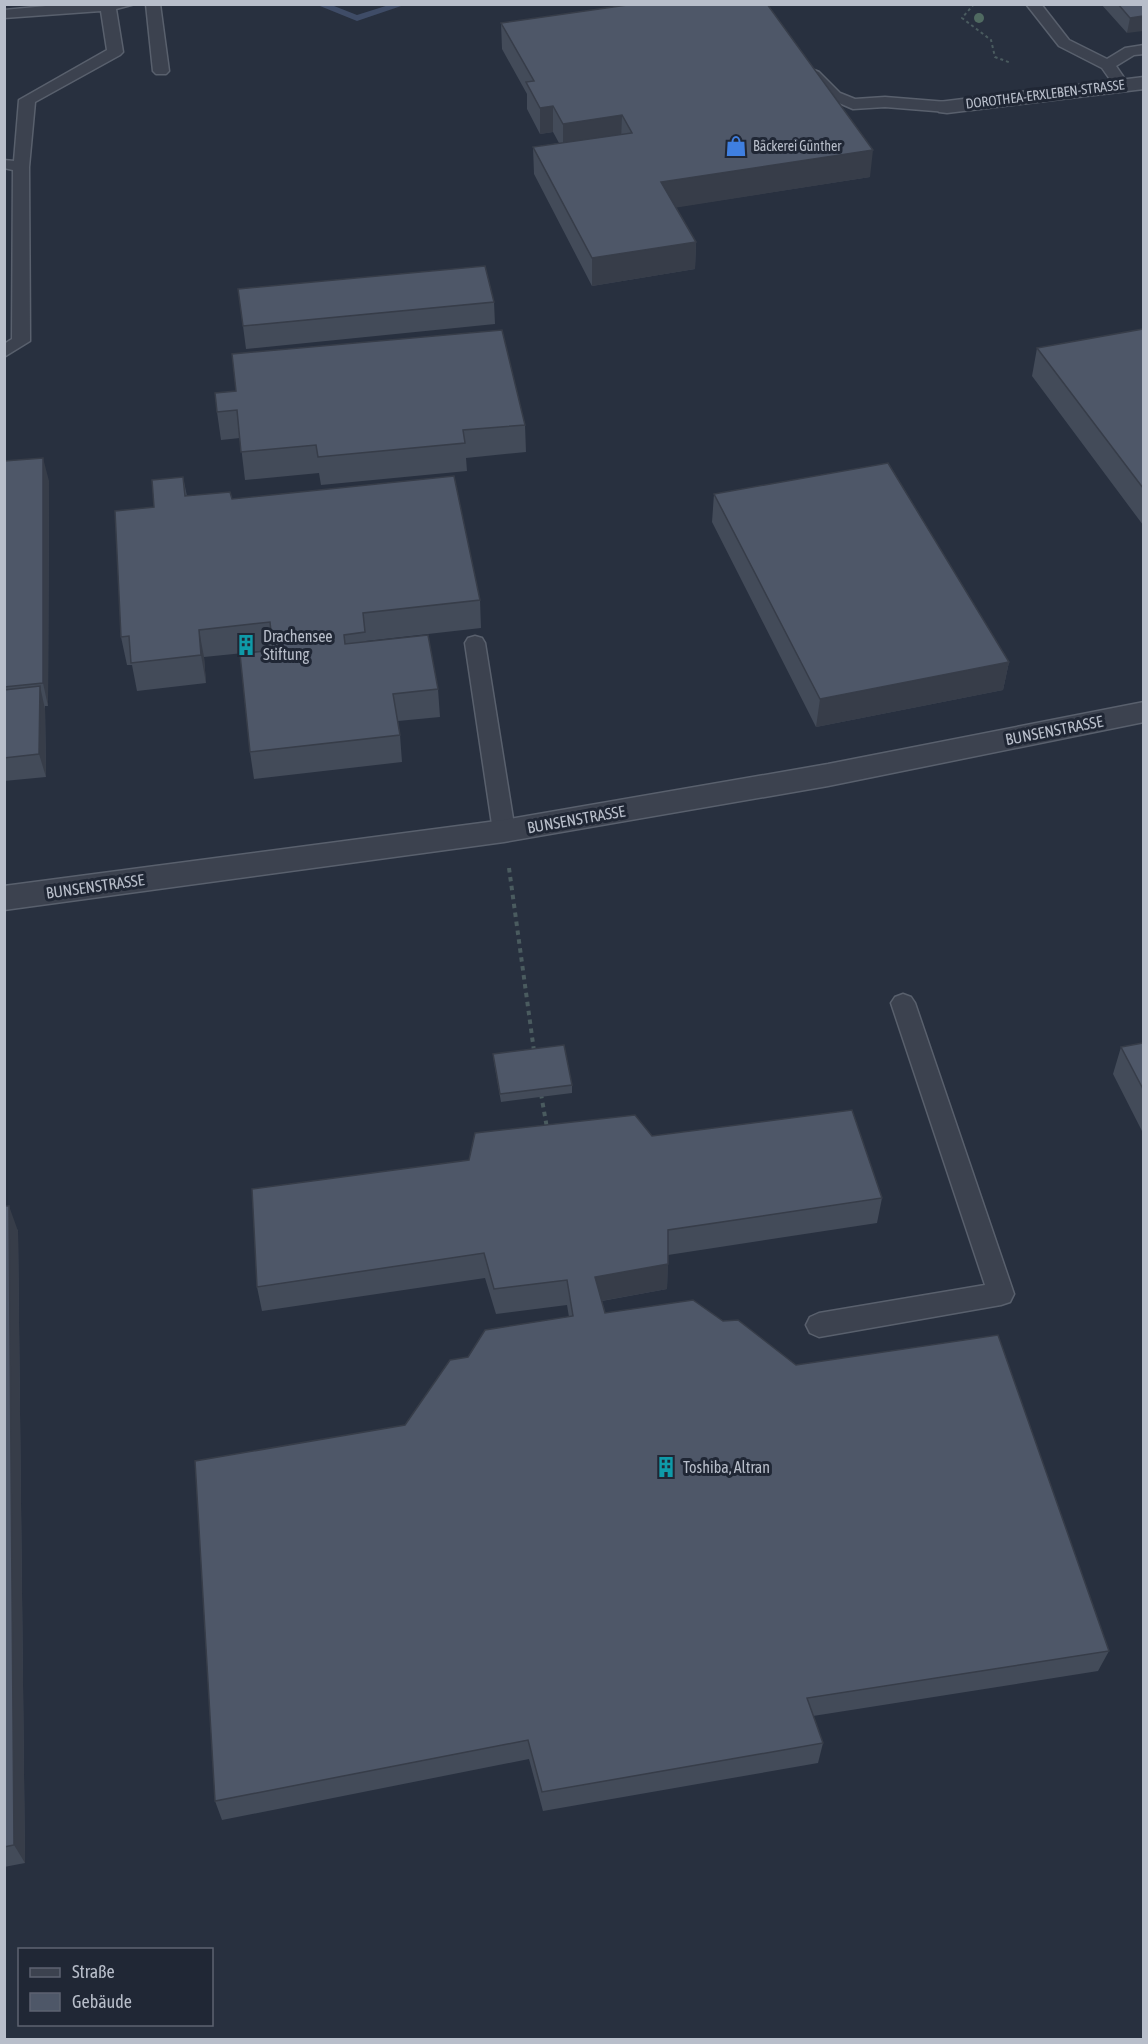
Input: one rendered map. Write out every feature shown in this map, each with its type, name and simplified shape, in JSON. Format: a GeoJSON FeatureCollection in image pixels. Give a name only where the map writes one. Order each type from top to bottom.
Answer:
{"type":"FeatureCollection","features":[{"type":"Feature","properties":{"kind":"street","name":"DOROTHEA-ERXLEBEN-STRASSE"},"geometry":{"type":"LineString","coordinates":[[947,107],[1143,83]]}},
{"type":"Feature","properties":{"kind":"street","name":"BUNSENSTRASSE"},"geometry":{"type":"LineString","coordinates":[[4,898],[504,831],[828,775],[1143,712]]}},
{"type":"Feature","properties":{"kind":"lane"},"geometry":{"type":"LineString","coordinates":[[4,14],[128,4]]}},
{"type":"Feature","properties":{"kind":"lane"},"geometry":{"type":"LineString","coordinates":[[153,4],[161,71]]}},
{"type":"Feature","properties":{"kind":"lane"},"geometry":{"type":"LineString","coordinates":[[1033,4],[1065,43],[1107,65],[1121,85]]}},
{"type":"Feature","properties":{"kind":"lane"},"geometry":{"type":"LineString","coordinates":[[4,352],[21,341],[13,165],[27,100],[114,52],[108,6]]}},
{"type":"Feature","properties":{"kind":"lane"},"geometry":{"type":"LineString","coordinates":[[1107,65],[1130,51],[1143,49]]}},
{"type":"Feature","properties":{"kind":"lane"},"geometry":{"type":"LineString","coordinates":[[814,75],[835,96],[853,104],[885,102],[947,107]]}},
{"type":"Feature","properties":{"kind":"lane"},"geometry":{"type":"LineString","coordinates":[[475,644],[504,831]]}},
{"type":"Feature","properties":{"kind":"lane"},"geometry":{"type":"LineString","coordinates":[[819,1325],[1001,1294],[903,1003]]}},
{"type":"Feature","properties":{"kind":"path"},"geometry":{"type":"LineString","coordinates":[[974,4],[962,18],[965,22],[991,40],[995,57],[1004,63],[1020,64]]}},
{"type":"Feature","properties":{"kind":"path"},"geometry":{"type":"LineString","coordinates":[[504,831],[534,1055]]}},
{"type":"Feature","properties":{"kind":"path"},"geometry":{"type":"LineString","coordinates":[[540,1086],[549,1137]]}},
{"type":"Feature","properties":{"kind":"building","name":"Bäckerei Günther"},"geometry":{"type":"Polygon","coordinates":[[[634,4],[767,4],[873,150],[661,182],[696,242],[592,258],[533,147],[632,133],[622,115],[563,124],[553,106],[540,108],[526,82],[534,81],[501,23],[634,4]]]}},
{"type":"Feature","properties":{"kind":"building"},"geometry":{"type":"Polygon","coordinates":[[[1118,4],[1143,4],[1143,16],[1130,18],[1118,4]]]}},
{"type":"Feature","properties":{"kind":"building"},"geometry":{"type":"Polygon","coordinates":[[[485,266],[494,302],[243,326],[238,289],[485,266]]]}},
{"type":"Feature","properties":{"kind":"building"},"geometry":{"type":"Polygon","coordinates":[[[1143,329],[1143,488],[1037,348],[1143,329]]]}},
{"type":"Feature","properties":{"kind":"building"},"geometry":{"type":"Polygon","coordinates":[[[502,330],[525,425],[463,430],[465,443],[318,457],[316,445],[241,452],[237,410],[217,412],[215,393],[236,391],[232,354],[502,330]]]}},
{"type":"Feature","properties":{"kind":"building"},"geometry":{"type":"Polygon","coordinates":[[[43,458],[43,683],[4,687],[4,461],[43,458]]]}},
{"type":"Feature","properties":{"kind":"building"},"geometry":{"type":"Polygon","coordinates":[[[888,463],[1009,662],[820,699],[714,494],[888,463]]]}},
{"type":"Feature","properties":{"kind":"building","name":"Drachensee Stiftung"},"geometry":{"type":"Polygon","coordinates":[[[454,476],[480,600],[363,613],[365,632],[344,635],[345,644],[428,635],[438,689],[393,694],[400,735],[250,752],[240,654],[273,650],[270,622],[199,630],[201,655],[131,663],[129,636],[121,637],[115,511],[154,507],[152,480],[183,477],[185,496],[230,492],[232,499],[454,476]]]}},
{"type":"Feature","properties":{"kind":"building"},"geometry":{"type":"Polygon","coordinates":[[[40,686],[39,754],[4,758],[4,690],[40,686]]]}},
{"type":"Feature","properties":{"kind":"building"},"geometry":{"type":"Polygon","coordinates":[[[1143,1043],[1143,1089],[1121,1047],[1143,1043]]]}},
{"type":"Feature","properties":{"kind":"building"},"geometry":{"type":"Polygon","coordinates":[[[564,1045],[572,1085],[500,1094],[493,1054],[564,1045]]]}},
{"type":"Feature","properties":{"kind":"building","name":"Toshiba, Altran"},"geometry":{"type":"Polygon","coordinates":[[[852,1110],[882,1198],[668,1230],[668,1264],[595,1277],[605,1313],[693,1300],[723,1321],[738,1320],[796,1365],[998,1335],[1109,1651],[807,1698],[823,1743],[542,1792],[528,1740],[215,1801],[195,1461],[405,1425],[450,1360],[468,1357],[485,1330],[573,1316],[567,1280],[494,1289],[484,1253],[257,1287],[252,1189],[469,1160],[475,1133],[635,1115],[652,1136],[852,1110]]]}},
{"type":"Feature","properties":{"kind":"building"},"geometry":{"type":"Polygon","coordinates":[[[4,1206],[9,1206],[14,1845],[4,1847],[4,1206]]]}},
{"type":"Feature","properties":{"kind":"waterway"},"geometry":{"type":"LineString","coordinates":[[319,4],[357,18],[403,4]]}},
{"type":"Feature","properties":{"kind":"place","name":"Bäckerei Günther"},"geometry":{"type":"Point","coordinates":[736,146]}},
{"type":"Feature","properties":{"kind":"place","name":"Drachensee Stiftung"},"geometry":{"type":"Point","coordinates":[246,645]}},
{"type":"Feature","properties":{"kind":"place","name":"Toshiba, Altran"},"geometry":{"type":"Point","coordinates":[666,1467]}}]}
